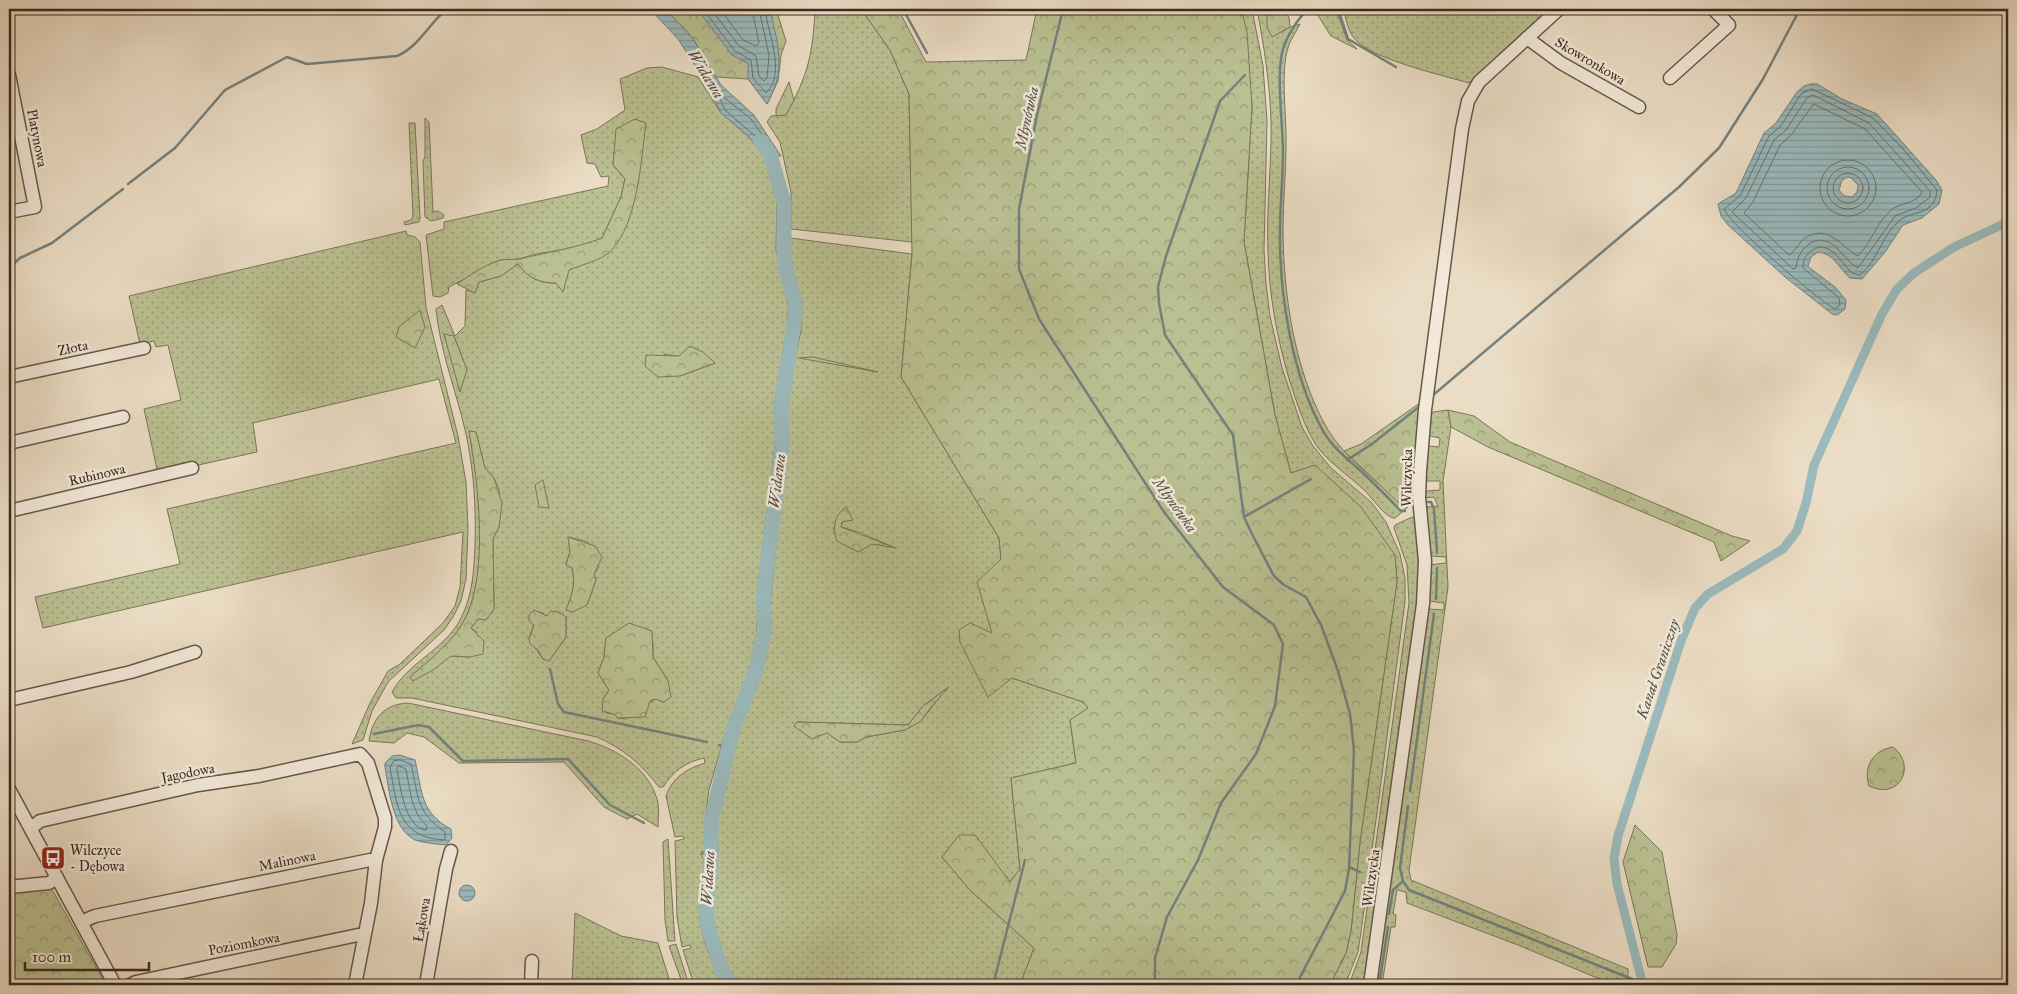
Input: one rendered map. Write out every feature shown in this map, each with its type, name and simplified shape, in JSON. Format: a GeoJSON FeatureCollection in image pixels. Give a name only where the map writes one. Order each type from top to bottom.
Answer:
{"type":"FeatureCollection","features":[{"type":"Feature","properties":{"kind":"street","name":"Wilczycka"},"geometry":{"type":"LineString","coordinates":[[1370,985],[1423,604],[1425,561],[1419,497],[1425,410],[1462,129],[1468,101],[1479,82],[1559,9]]}},
{"type":"Feature","properties":{"kind":"street"},"geometry":{"type":"LineString","coordinates":[[1670,78],[1729,25],[1713,9]]}},
{"type":"Feature","properties":{"kind":"street","name":"Skowronkowa"},"geometry":{"type":"LineString","coordinates":[[1527,38],[1561,63],[1640,107]]}},
{"type":"Feature","properties":{"kind":"street","name":"Platynowa"},"geometry":{"type":"LineString","coordinates":[[9,75],[35,207],[9,212]]}},
{"type":"Feature","properties":{"kind":"street","name":"Złota"},"geometry":{"type":"LineString","coordinates":[[9,377],[144,348]]}},
{"type":"Feature","properties":{"kind":"street"},"geometry":{"type":"LineString","coordinates":[[9,443],[123,417]]}},
{"type":"Feature","properties":{"kind":"street","name":"Rubinowa"},"geometry":{"type":"LineString","coordinates":[[9,511],[192,468]]}},
{"type":"Feature","properties":{"kind":"street"},"geometry":{"type":"LineString","coordinates":[[9,700],[131,672],[195,652]]}},
{"type":"Feature","properties":{"kind":"street","name":"Jagodowa"},"geometry":{"type":"LineString","coordinates":[[31,828],[40,821],[198,785],[259,776],[360,754],[368,762],[385,818],[385,827],[376,860]]}},
{"type":"Feature","properties":{"kind":"street"},"geometry":{"type":"LineString","coordinates":[[9,789],[114,985]]}},
{"type":"Feature","properties":{"kind":"street","name":"Łąkowa"},"geometry":{"type":"LineString","coordinates":[[426,985],[450,856]]}},
{"type":"Feature","properties":{"kind":"street"},"geometry":{"type":"LineString","coordinates":[[355,985],[376,860]]}},
{"type":"Feature","properties":{"kind":"street","name":"Malinowa"},"geometry":{"type":"LineString","coordinates":[[81,922],[95,916],[376,860]]}},
{"type":"Feature","properties":{"kind":"street"},"geometry":{"type":"LineString","coordinates":[[9,887],[49,883],[58,878]]}},
{"type":"Feature","properties":{"kind":"street","name":"Poziomkowa"},"geometry":{"type":"LineString","coordinates":[[130,985],[204,967],[364,936]]}},
{"type":"Feature","properties":{"kind":"street"},"geometry":{"type":"LineString","coordinates":[[530,985],[532,961]]}},
{"type":"Feature","properties":{"kind":"green space"},"geometry":{"type":"Polygon","coordinates":[[[665,9],[776,9],[786,41],[781,55],[778,81],[767,104],[748,79],[716,77],[692,37],[665,9]]]}},
{"type":"Feature","properties":{"kind":"green space"},"geometry":{"type":"Polygon","coordinates":[[[815,9],[861,9],[890,50],[909,94],[912,242],[791,229],[791,192],[780,142],[767,122],[771,116],[786,115],[800,88],[811,52],[815,9]]]}},
{"type":"Feature","properties":{"kind":"green space"},"geometry":{"type":"Polygon","coordinates":[[[861,9],[898,9],[926,62],[1026,60],[1037,9],[1216,9],[1218,14],[1236,12],[1243,16],[1247,32],[1252,106],[1244,242],[1275,415],[1291,473],[1315,465],[1361,507],[1395,555],[1397,582],[1360,842],[1351,931],[1346,953],[1330,985],[1020,985],[1034,948],[970,890],[942,857],[959,835],[975,835],[1010,882],[1020,869],[1011,778],[1076,763],[1070,720],[1088,708],[1083,702],[1012,678],[988,697],[960,642],[959,630],[970,623],[992,633],[977,582],[1001,559],[999,538],[901,377],[912,254],[909,94],[890,50],[861,9]]]}},
{"type":"Feature","properties":{"kind":"green space"},"geometry":{"type":"Polygon","coordinates":[[[1252,9],[1263,66],[1267,121],[1264,250],[1266,284],[1270,316],[1282,368],[1302,427],[1313,446],[1331,468],[1371,502],[1386,522],[1400,554],[1405,578],[1405,602],[1361,932],[1358,952],[1345,985],[1330,985],[1346,953],[1351,931],[1360,842],[1397,582],[1395,555],[1315,466],[1291,473],[1275,415],[1244,242],[1252,106],[1236,12],[1218,14],[1217,10],[1252,9]]]}},
{"type":"Feature","properties":{"kind":"green space"},"geometry":{"type":"Polygon","coordinates":[[[1257,9],[1279,9],[1267,13],[1282,32],[1300,24],[1289,45],[1284,70],[1286,146],[1283,229],[1285,280],[1299,359],[1317,408],[1335,440],[1353,460],[1402,505],[1410,503],[1395,518],[1387,515],[1363,489],[1332,463],[1316,445],[1301,414],[1285,366],[1274,317],[1270,284],[1268,219],[1271,138],[1270,108],[1266,65],[1257,9]]]}},
{"type":"Feature","properties":{"kind":"green space"},"geometry":{"type":"Polygon","coordinates":[[[1281,9],[1289,17],[1290,27],[1272,37],[1267,27],[1267,13],[1281,9]]]}},
{"type":"Feature","properties":{"kind":"green space"},"geometry":{"type":"Polygon","coordinates":[[[1314,9],[1336,9],[1347,40],[1357,49],[1331,36],[1314,9]]]}},
{"type":"Feature","properties":{"kind":"green space"},"geometry":{"type":"Polygon","coordinates":[[[1343,9],[1551,9],[1469,83],[1407,65],[1362,46],[1352,35],[1343,9]]]}},
{"type":"Feature","properties":{"kind":"green space"},"geometry":{"type":"Polygon","coordinates":[[[662,67],[698,77],[721,113],[747,135],[766,156],[777,197],[776,250],[789,310],[787,314],[788,328],[784,358],[777,386],[776,436],[758,586],[757,630],[748,678],[724,737],[709,790],[705,821],[705,852],[702,851],[701,854],[705,873],[700,907],[701,927],[706,947],[722,985],[694,985],[683,950],[691,948],[690,945],[682,947],[677,917],[675,841],[684,839],[683,836],[675,837],[666,796],[676,779],[686,771],[705,763],[704,758],[680,768],[663,787],[659,787],[646,771],[631,758],[597,737],[412,698],[396,698],[392,692],[407,672],[437,647],[454,629],[465,609],[473,573],[475,516],[471,461],[466,434],[441,341],[436,309],[442,305],[455,336],[465,326],[466,290],[475,292],[479,282],[501,276],[518,264],[534,279],[556,283],[569,270],[609,252],[639,181],[613,165],[625,179],[621,197],[602,238],[580,247],[536,254],[519,259],[501,260],[449,287],[448,293],[440,297],[433,296],[426,235],[444,229],[444,222],[608,186],[609,176],[601,177],[595,164],[587,163],[581,135],[597,129],[625,110],[620,79],[647,68],[662,67]],[[444,335],[467,370],[454,336],[444,335]],[[664,354],[680,376],[715,363],[664,354]],[[469,431],[479,506],[479,563],[475,589],[468,613],[452,638],[435,656],[410,677],[451,656],[470,657],[477,632],[471,628],[478,619],[494,609],[493,539],[499,527],[499,489],[494,478],[485,468],[476,433],[469,431]],[[569,537],[570,552],[566,564],[572,568],[573,585],[572,595],[566,610],[587,605],[596,580],[594,574],[599,567],[588,542],[569,537]],[[538,611],[529,639],[543,659],[549,661],[566,637],[566,617],[547,616],[538,611]],[[606,638],[604,657],[598,673],[609,690],[603,699],[606,713],[626,719],[655,699],[668,681],[653,657],[653,642],[606,638]]]}},
{"type":"Feature","properties":{"kind":"green space"},"geometry":{"type":"Polygon","coordinates":[[[789,82],[794,100],[786,115],[776,116],[776,109],[789,82]]]}},
{"type":"Feature","properties":{"kind":"green space"},"geometry":{"type":"Polygon","coordinates":[[[425,118],[429,122],[433,212],[438,211],[444,215],[443,218],[431,221],[425,217],[423,161],[425,157],[425,118]]]}},
{"type":"Feature","properties":{"kind":"green space"},"geometry":{"type":"Polygon","coordinates":[[[635,119],[646,123],[637,190],[627,224],[620,239],[611,251],[597,260],[569,270],[563,292],[556,283],[539,281],[526,273],[518,264],[501,276],[479,282],[475,293],[457,284],[478,270],[495,262],[520,259],[602,238],[621,197],[625,179],[613,165],[616,129],[635,119]]]}},
{"type":"Feature","properties":{"kind":"green space"},"geometry":{"type":"Polygon","coordinates":[[[409,123],[415,123],[420,218],[419,222],[405,225],[404,222],[411,220],[413,216],[409,123]]]}},
{"type":"Feature","properties":{"kind":"green space"},"geometry":{"type":"Polygon","coordinates":[[[406,231],[407,235],[415,237],[420,242],[426,307],[458,436],[466,482],[468,528],[466,579],[461,601],[444,630],[388,682],[372,711],[363,740],[352,744],[370,703],[388,671],[400,664],[443,623],[455,606],[460,587],[463,532],[43,628],[35,597],[180,564],[167,509],[456,443],[439,379],[253,423],[257,452],[158,474],[144,409],[181,400],[168,345],[156,347],[154,341],[140,344],[129,296],[406,231]]]}},
{"type":"Feature","properties":{"kind":"green space"},"geometry":{"type":"Polygon","coordinates":[[[790,238],[912,254],[901,377],[999,538],[1012,678],[1084,702],[1089,709],[1070,720],[1076,763],[1011,778],[1020,870],[1009,882],[942,857],[970,890],[1034,948],[1020,985],[741,985],[726,967],[711,924],[718,850],[717,823],[742,720],[764,662],[787,442],[788,393],[801,330],[802,301],[790,263],[790,238]],[[846,508],[833,529],[872,543],[893,547],[861,533],[841,527],[846,508]],[[946,689],[923,706],[908,725],[797,722],[827,733],[840,742],[857,742],[866,737],[905,730],[921,721],[946,689]]]}},
{"type":"Feature","properties":{"kind":"green space"},"geometry":{"type":"Polygon","coordinates":[[[420,310],[425,327],[415,348],[396,337],[399,327],[420,310]]]}},
{"type":"Feature","properties":{"kind":"green space"},"geometry":{"type":"Polygon","coordinates":[[[444,334],[454,336],[467,370],[460,392],[444,334]]]}},
{"type":"Feature","properties":{"kind":"green space"},"geometry":{"type":"Polygon","coordinates":[[[690,346],[703,352],[715,363],[680,376],[658,377],[645,366],[646,355],[679,356],[690,346]]]}},
{"type":"Feature","properties":{"kind":"green space"},"geometry":{"type":"Polygon","coordinates":[[[813,357],[878,372],[799,358],[813,357]]]}},
{"type":"Feature","properties":{"kind":"green space"},"geometry":{"type":"Polygon","coordinates":[[[1420,403],[1410,503],[1402,506],[1344,451],[1361,444],[1420,403]]]}},
{"type":"Feature","properties":{"kind":"green space"},"geometry":{"type":"Polygon","coordinates":[[[1448,410],[1451,427],[1443,481],[1448,587],[1409,870],[1411,880],[1628,969],[1628,985],[1614,985],[1518,945],[1407,903],[1406,892],[1397,890],[1393,914],[1396,915],[1395,927],[1391,927],[1382,985],[1375,985],[1428,609],[1444,610],[1444,603],[1429,601],[1429,565],[1446,563],[1446,557],[1431,556],[1425,505],[1428,507],[1438,506],[1434,497],[1424,498],[1427,491],[1440,490],[1440,481],[1425,481],[1426,453],[1429,446],[1439,447],[1440,438],[1429,436],[1429,415],[1433,412],[1448,410]]]}},
{"type":"Feature","properties":{"kind":"green space"},"geometry":{"type":"Polygon","coordinates":[[[1448,410],[1474,416],[1510,442],[1732,536],[1750,541],[1721,561],[1714,542],[1488,447],[1451,427],[1448,410]]]}},
{"type":"Feature","properties":{"kind":"green space"},"geometry":{"type":"Polygon","coordinates":[[[469,431],[476,432],[485,468],[494,478],[502,503],[499,527],[493,539],[494,609],[486,620],[478,619],[471,628],[484,641],[483,654],[470,657],[451,656],[433,670],[413,681],[410,677],[440,650],[460,627],[472,600],[477,577],[479,527],[476,475],[469,431]]]}},
{"type":"Feature","properties":{"kind":"green space"},"geometry":{"type":"Polygon","coordinates":[[[543,480],[549,508],[539,507],[535,485],[543,480]]]}},
{"type":"Feature","properties":{"kind":"green space"},"geometry":{"type":"Polygon","coordinates":[[[846,507],[853,520],[842,522],[841,527],[896,548],[872,544],[858,552],[837,541],[835,522],[839,514],[846,507]]]}},
{"type":"Feature","properties":{"kind":"green space"},"geometry":{"type":"Polygon","coordinates":[[[1412,517],[1415,519],[1420,557],[1414,634],[1364,985],[1349,985],[1361,952],[1409,603],[1407,565],[1394,528],[1395,525],[1412,517]]]}},
{"type":"Feature","properties":{"kind":"green space"},"geometry":{"type":"Polygon","coordinates":[[[568,537],[595,546],[602,557],[594,574],[596,580],[587,605],[572,612],[566,610],[572,595],[574,580],[572,568],[566,565],[570,552],[568,537]]]}},
{"type":"Feature","properties":{"kind":"green space"},"geometry":{"type":"Polygon","coordinates":[[[534,610],[547,616],[551,611],[559,612],[566,617],[566,637],[549,661],[543,659],[538,650],[530,644],[529,639],[534,625],[529,621],[529,615],[534,610]]]}},
{"type":"Feature","properties":{"kind":"green space"},"geometry":{"type":"Polygon","coordinates":[[[629,623],[652,631],[653,657],[668,681],[671,697],[664,702],[655,699],[650,701],[645,717],[618,718],[614,714],[602,711],[603,699],[609,690],[598,673],[604,657],[606,638],[629,623]]]}},
{"type":"Feature","properties":{"kind":"green space"},"geometry":{"type":"Polygon","coordinates":[[[949,687],[921,721],[905,730],[866,737],[857,742],[840,742],[827,733],[812,739],[794,726],[797,722],[908,725],[923,706],[949,687]]]}},
{"type":"Feature","properties":{"kind":"green space"},"geometry":{"type":"Polygon","coordinates":[[[408,703],[599,744],[619,754],[645,776],[658,803],[658,827],[637,814],[627,819],[604,807],[564,762],[459,763],[424,737],[407,733],[394,743],[369,741],[373,726],[386,709],[408,703]]]}},
{"type":"Feature","properties":{"kind":"green space"},"geometry":{"type":"Polygon","coordinates":[[[1893,747],[1900,754],[1904,763],[1902,779],[1897,785],[1889,789],[1869,786],[1867,772],[1871,761],[1880,752],[1893,747]]]}},
{"type":"Feature","properties":{"kind":"green space"},"geometry":{"type":"Polygon","coordinates":[[[1635,825],[1662,852],[1677,935],[1676,944],[1662,967],[1648,967],[1623,862],[1635,825]]]}},
{"type":"Feature","properties":{"kind":"green space"},"geometry":{"type":"Polygon","coordinates":[[[668,839],[675,941],[668,941],[665,920],[663,842],[668,839]]]}},
{"type":"Feature","properties":{"kind":"green space"},"geometry":{"type":"Polygon","coordinates":[[[50,886],[106,985],[9,985],[9,891],[50,886]]]}},
{"type":"Feature","properties":{"kind":"green space"},"geometry":{"type":"Polygon","coordinates":[[[575,913],[621,936],[658,943],[671,985],[572,985],[575,913]]]}},
{"type":"Feature","properties":{"kind":"green space"},"geometry":{"type":"Polygon","coordinates":[[[676,944],[689,985],[683,985],[669,946],[676,944]]]}},
{"type":"Feature","properties":{"kind":"water"},"geometry":{"type":"Polygon","coordinates":[[[650,9],[665,9],[692,37],[721,85],[754,115],[781,156],[766,156],[747,135],[721,113],[708,86],[678,39],[650,9]]]}},
{"type":"Feature","properties":{"kind":"water"},"geometry":{"type":"Polygon","coordinates":[[[697,9],[770,9],[778,46],[779,68],[777,80],[767,104],[748,79],[748,63],[732,55],[697,9]]]}},
{"type":"Feature","properties":{"kind":"water"},"geometry":{"type":"Polygon","coordinates":[[[1817,84],[1842,99],[1877,114],[1936,180],[1942,190],[1939,204],[1922,218],[1903,225],[1885,252],[1862,279],[1850,278],[1833,259],[1824,253],[1818,252],[1811,257],[1808,266],[1835,287],[1846,300],[1845,309],[1837,315],[1832,314],[1785,277],[1728,225],[1721,216],[1718,204],[1736,193],[1764,133],[1776,123],[1797,92],[1804,86],[1817,84]],[[1848,177],[1842,180],[1839,190],[1844,196],[1852,197],[1857,192],[1858,185],[1848,177]]]}},
{"type":"Feature","properties":{"kind":"water"},"geometry":{"type":"Polygon","coordinates":[[[400,755],[415,760],[421,791],[428,808],[433,816],[451,829],[452,838],[446,845],[415,840],[407,835],[396,818],[390,797],[385,763],[392,756],[400,755]]]}},
{"type":"Feature","properties":{"kind":"water"},"geometry":{"type":"Polygon","coordinates":[[[467,885],[475,893],[467,901],[459,893],[467,885]]]}},
{"type":"Feature","properties":{"kind":"waterway"},"geometry":{"type":"LineString","coordinates":[[128,184],[175,148],[225,90],[287,57],[307,64],[397,56],[412,47],[447,9]]}},
{"type":"Feature","properties":{"kind":"waterway"},"geometry":{"type":"LineString","coordinates":[[903,9],[927,53]]}},
{"type":"Feature","properties":{"kind":"waterway","name":"Młynówka"},"geometry":{"type":"LineString","coordinates":[[1063,9],[1037,115],[1019,209],[1019,269],[1039,319],[1164,512],[1223,587],[1274,625],[1283,644],[1275,706],[1256,754],[1221,803],[1198,860],[1167,917],[1155,958],[1155,985]]}},
{"type":"Feature","properties":{"kind":"waterway"},"geometry":{"type":"LineString","coordinates":[[1338,9],[1348,39],[1396,67]]}},
{"type":"Feature","properties":{"kind":"waterway"},"geometry":{"type":"LineString","coordinates":[[1432,396],[1679,187],[1719,148],[1763,79],[1800,9]]}},
{"type":"Feature","properties":{"kind":"waterway"},"geometry":{"type":"LineString","coordinates":[[1303,14],[1292,29],[1286,42],[1281,56],[1280,68],[1283,152],[1280,255],[1289,333],[1303,384],[1326,436],[1401,511],[1405,511]]}},
{"type":"Feature","properties":{"kind":"waterway"},"geometry":{"type":"LineString","coordinates":[[1245,75],[1220,101],[1166,256],[1158,287],[1165,335],[1233,435],[1244,517],[1274,576],[1284,585],[1306,597],[1321,625],[1338,671],[1350,714],[1354,750],[1349,869],[1345,891],[1296,985]]}},
{"type":"Feature","properties":{"kind":"waterway","name":"Widawa"},"geometry":{"type":"LineString","coordinates":[[731,985],[722,971],[709,931],[706,914],[711,859],[711,822],[733,729],[756,671],[765,626],[763,603],[782,448],[781,405],[795,317],[795,302],[784,261],[784,203],[770,154],[760,141]]}},
{"type":"Feature","properties":{"kind":"waterway"},"geometry":{"type":"LineString","coordinates":[[9,268],[20,258],[52,243],[123,189]]}},
{"type":"Feature","properties":{"kind":"waterway","name":"Kanał Graniczny"},"geometry":{"type":"LineString","coordinates":[[1643,985],[1617,884],[1614,858],[1618,836],[1681,641],[1695,608],[1708,594],[1783,549],[1797,531],[1806,503],[1814,465],[1882,314],[1897,289],[1914,273],[1954,247],[2008,222]]}},
{"type":"Feature","properties":{"kind":"waterway"},"geometry":{"type":"LineString","coordinates":[[1347,460],[1372,444],[1420,406]]}},
{"type":"Feature","properties":{"kind":"waterway"},"geometry":{"type":"LineString","coordinates":[[1244,517],[1311,479]]}},
{"type":"Feature","properties":{"kind":"waterway"},"geometry":{"type":"LineString","coordinates":[[1428,502],[1431,502],[1434,509],[1437,553]]}},
{"type":"Feature","properties":{"kind":"waterway"},"geometry":{"type":"LineString","coordinates":[[1436,599],[1437,568]]}},
{"type":"Feature","properties":{"kind":"waterway"},"geometry":{"type":"LineString","coordinates":[[1410,791],[1434,614]]}},
{"type":"Feature","properties":{"kind":"waterway"},"geometry":{"type":"LineString","coordinates":[[550,669],[558,704],[564,712],[707,742]]}},
{"type":"Feature","properties":{"kind":"waterway"},"geometry":{"type":"LineString","coordinates":[[374,734],[418,725],[429,727],[463,761],[568,759],[610,805],[644,823]]}},
{"type":"Feature","properties":{"kind":"waterway"},"geometry":{"type":"LineString","coordinates":[[719,745],[728,748]]}},
{"type":"Feature","properties":{"kind":"waterway"},"geometry":{"type":"LineString","coordinates":[[1408,806],[1400,868],[1403,881],[1409,890],[1642,983]]}},
{"type":"Feature","properties":{"kind":"waterway"},"geometry":{"type":"LineString","coordinates":[[702,853],[711,857]]}},
{"type":"Feature","properties":{"kind":"waterway"},"geometry":{"type":"LineString","coordinates":[[993,985],[1025,860]]}},
{"type":"Feature","properties":{"kind":"waterway"},"geometry":{"type":"LineString","coordinates":[[1349,867],[1360,872]]}},
{"type":"Feature","properties":{"kind":"waterway"},"geometry":{"type":"LineString","coordinates":[[1389,914],[1393,890],[1403,881]]}},
{"type":"Feature","properties":{"kind":"waterway"},"geometry":{"type":"LineString","coordinates":[[1379,985],[1388,927]]}},
{"type":"Feature","properties":{"kind":"place","name":"Wilczyce - Dębowa"},"geometry":{"type":"Point","coordinates":[53,858]}}]}
